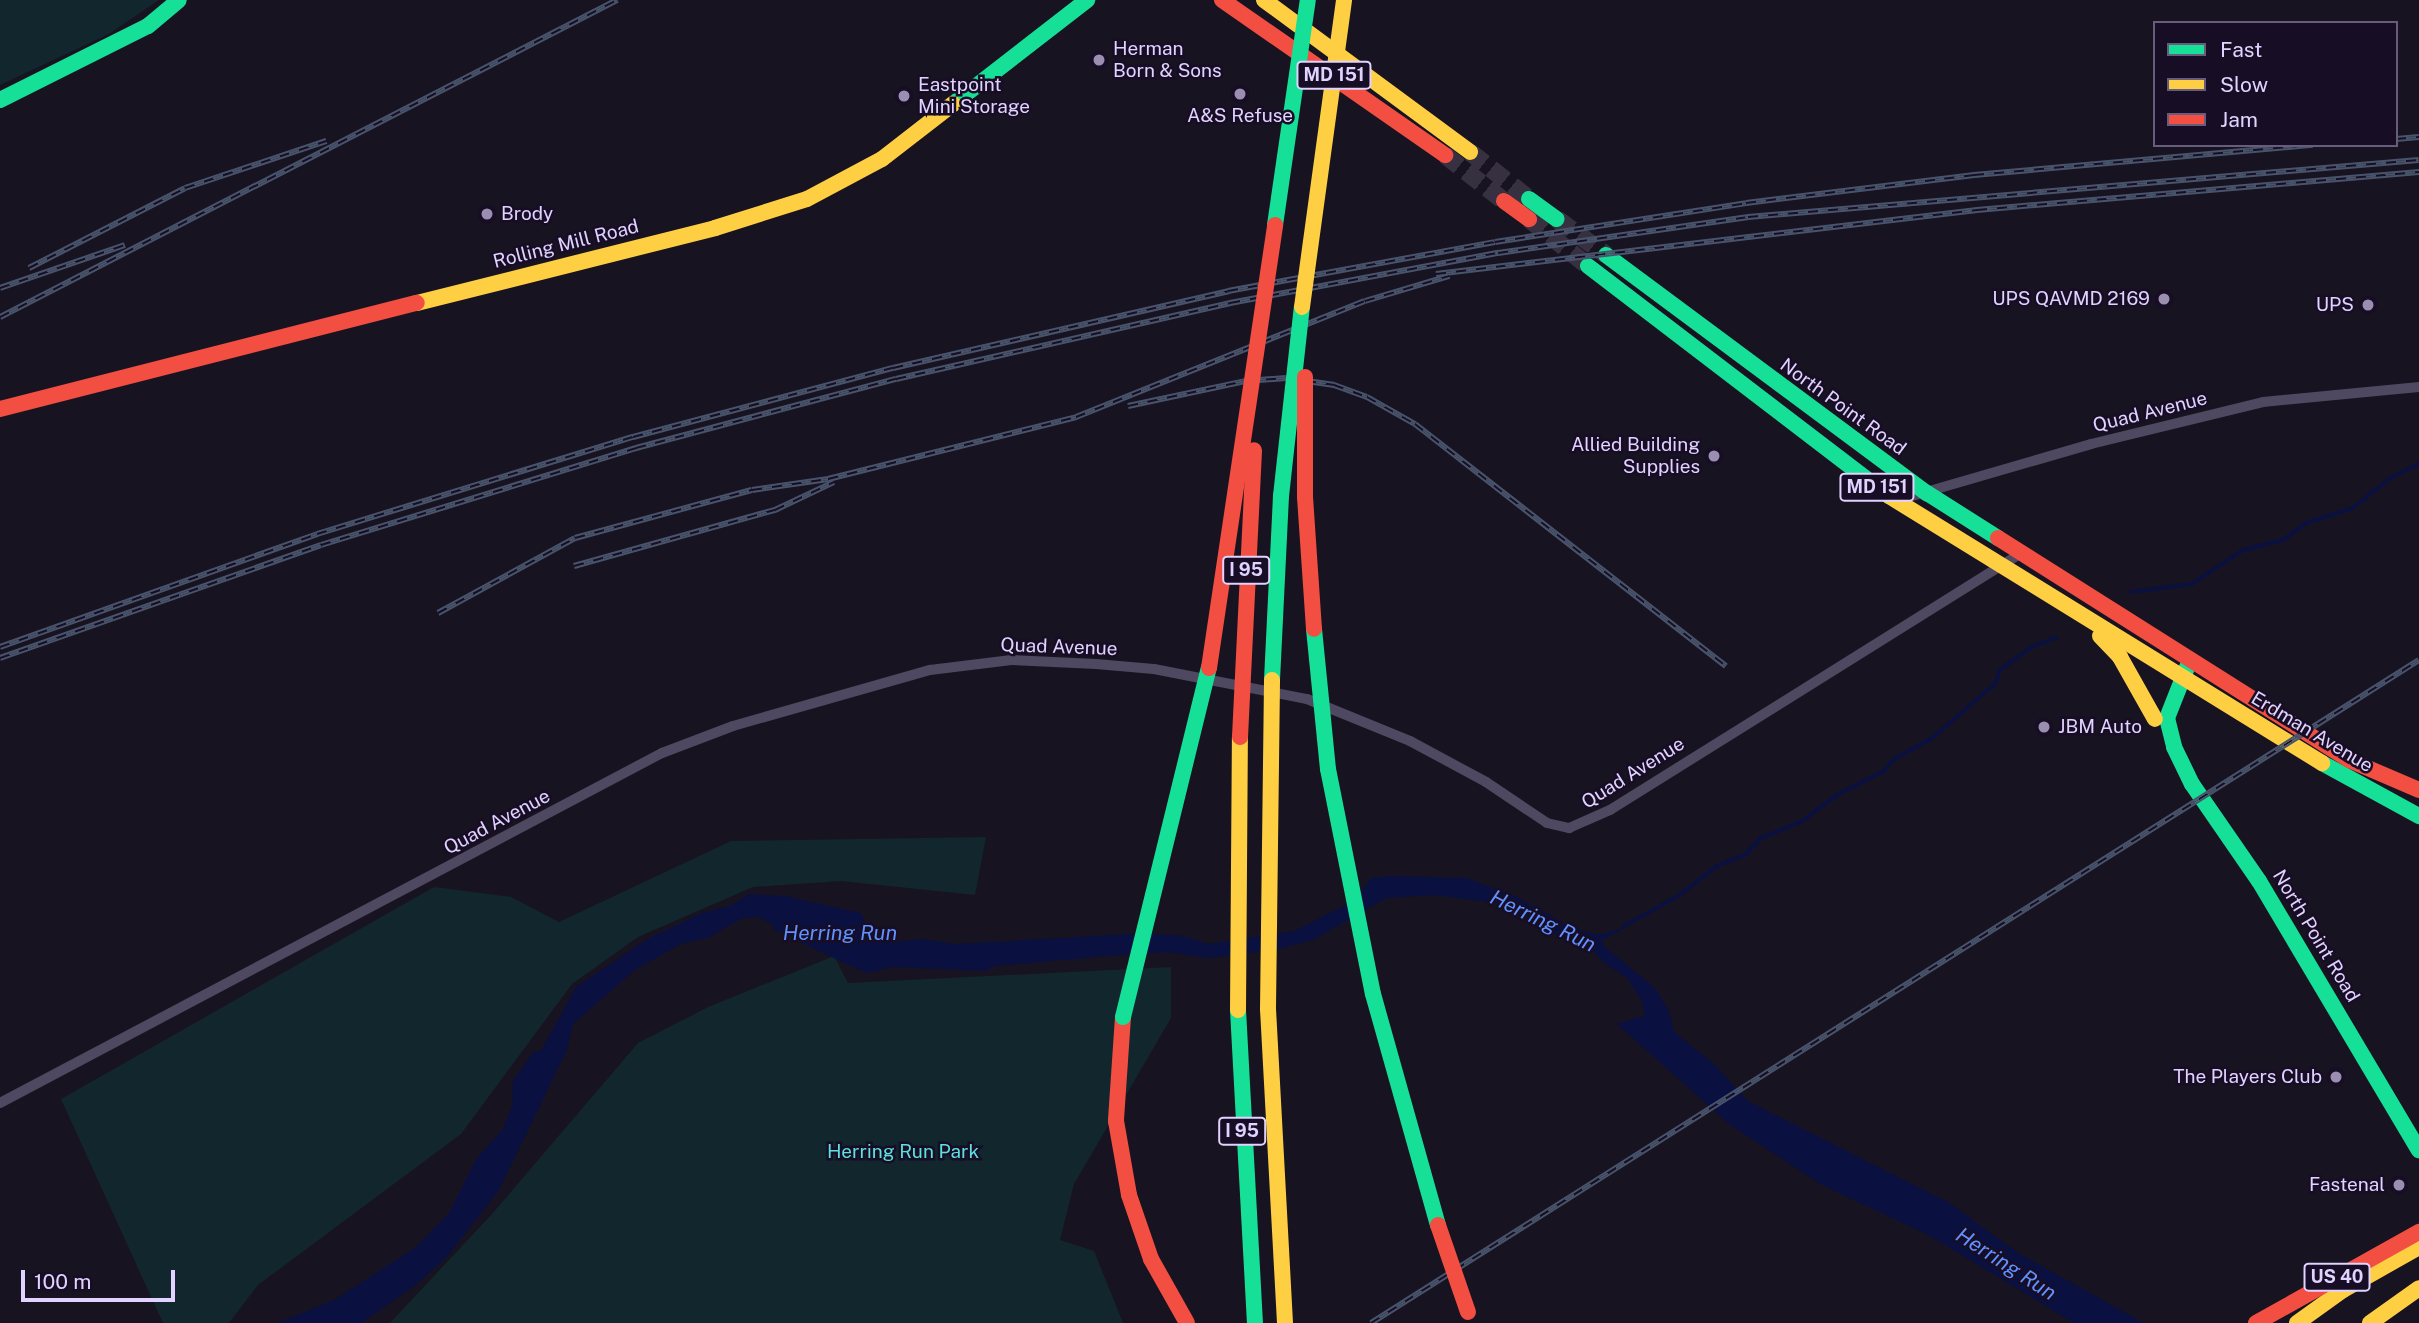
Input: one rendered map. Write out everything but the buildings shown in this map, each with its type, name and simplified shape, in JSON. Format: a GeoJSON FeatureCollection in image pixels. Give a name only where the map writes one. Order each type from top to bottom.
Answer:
{"type":"FeatureCollection","features":[{"type":"Feature","properties":{"kind":"main road"},"geometry":{"type":"LineString","coordinates":[[0,100],[148,26],[178,0]]}},
{"type":"Feature","properties":{"kind":"main road","name":"Rolling Mill Road"},"geometry":{"type":"LineString","coordinates":[[0,409],[715,228],[807,199],[882,159],[1087,0]]}},
{"type":"Feature","properties":{"kind":"main road","name":"MD 151"},"geometry":{"type":"LineString","coordinates":[[1222,0],[1287,42],[1444,155]]}},
{"type":"Feature","properties":{"kind":"main road","name":"MD 151"},"geometry":{"type":"LineString","coordinates":[[1264,0],[1471,152]]}},
{"type":"Feature","properties":{"kind":"main road","name":"I 95"},"geometry":{"type":"LineString","coordinates":[[1255,1323],[1238,1010],[1238,775],[1247,549],[1287,131],[1308,0]]}},
{"type":"Feature","properties":{"kind":"main road","name":"I 95"},"geometry":{"type":"LineString","coordinates":[[1285,1323],[1268,1009],[1268,776],[1274,616],[1289,410],[1312,214],[1344,0]]}},
{"type":"Feature","properties":{"kind":"main road"},"geometry":{"type":"LineString","coordinates":[[1287,42],[1298,26]]}},
{"type":"Feature","properties":{"kind":"main road"},"geometry":{"type":"LineString","coordinates":[[1187,1323],[1165,1286],[1140,1231],[1121,1158],[1115,1085],[1123,1017],[1209,666],[1287,131]]}},
{"type":"Feature","properties":{"kind":"main road"},"geometry":{"type":"LineString","coordinates":[[1529,200],[1557,219]]}},
{"type":"Feature","properties":{"kind":"main road"},"geometry":{"type":"LineString","coordinates":[[1504,201],[1529,219]]}},
{"type":"Feature","properties":{"kind":"main road"},"geometry":{"type":"LineString","coordinates":[[1312,214],[1304,410],[1316,663],[1328,769],[1373,995],[1438,1225],[1470,1317]]}},
{"type":"Feature","properties":{"kind":"main road","name":"North Point Road"},"geometry":{"type":"LineString","coordinates":[[1606,255],[1729,350],[1927,493],[2190,660],[2185,680],[2167,718],[2174,747]]}},
{"type":"Feature","properties":{"kind":"main road","name":"MD 151"},"geometry":{"type":"LineString","coordinates":[[1588,266],[1895,501],[1997,568],[2185,680]]}},
{"type":"Feature","properties":{"kind":"main road"},"geometry":{"type":"LineString","coordinates":[[1717,365],[1729,350]]}},
{"type":"Feature","properties":{"kind":"main road"},"geometry":{"type":"LineString","coordinates":[[1792,422],[1806,406]]}},
{"type":"Feature","properties":{"kind":"main road","name":"North Point Road"},"geometry":{"type":"LineString","coordinates":[[2079,617],[2120,657],[2174,747],[2192,784],[2259,881],[2419,1150]]}},
{"type":"Feature","properties":{"kind":"main road","name":"Erdman Avenue"},"geometry":{"type":"LineString","coordinates":[[2190,660],[2350,760],[2419,790]]}},
{"type":"Feature","properties":{"kind":"main road","name":"Erdman Avenue"},"geometry":{"type":"LineString","coordinates":[[2185,680],[2383,799],[2419,816]]}},
{"type":"Feature","properties":{"kind":"main road","name":"US 40"},"geometry":{"type":"LineString","coordinates":[[2256,1323],[2419,1231]]}},
{"type":"Feature","properties":{"kind":"main road"},"geometry":{"type":"LineString","coordinates":[[2297,1323],[2343,1290],[2419,1247]]}},
{"type":"Feature","properties":{"kind":"main road","name":"US 40"},"geometry":{"type":"LineString","coordinates":[[2308,1323],[2419,1260]]}},
{"type":"Feature","properties":{"kind":"main road"},"geometry":{"type":"LineString","coordinates":[[2370,1323],[2419,1288]]}},
{"type":"Feature","properties":{"kind":"street","name":"Quad Avenue"},"geometry":{"type":"LineString","coordinates":[[1895,501],[2091,444],[2263,402],[2419,387]]}},
{"type":"Feature","properties":{"kind":"street","name":"Quad Avenue"},"geometry":{"type":"LineString","coordinates":[[0,1104],[662,753],[733,726],[930,670],[1011,660],[1096,664],[1154,669],[1307,699],[1410,741],[1486,782],[1546,823],[1570,828],[1610,810],[2020,554]]}},
{"type":"Feature","properties":{"kind":"green space"},"geometry":{"type":"Polygon","coordinates":[[[0,0],[159,0],[109,34],[0,85],[0,0]]]}},
{"type":"Feature","properties":{"kind":"green space"},"geometry":{"type":"Polygon","coordinates":[[[986,837],[975,895],[841,881],[753,887],[638,937],[572,984],[461,1134],[258,1285],[229,1323],[163,1323],[61,1099],[434,887],[511,897],[559,922],[731,841],[986,837]]]}},
{"type":"Feature","properties":{"kind":"green space","name":"Herring Run Park"},"geometry":{"type":"Polygon","coordinates":[[[834,956],[848,983],[1171,967],[1171,1018],[1074,1184],[1060,1240],[1094,1251],[1123,1323],[390,1323],[492,1214],[638,1043],[708,1007],[834,956]]]}},
{"type":"Feature","properties":{"kind":"water","name":"Herring Run"},"geometry":{"type":"Polygon","coordinates":[[[1371,878],[1466,878],[1517,897],[1573,928],[1599,935],[1630,925],[1602,940],[1604,946],[1655,988],[1669,1011],[1674,1032],[1712,1062],[1748,1101],[1948,1202],[2020,1254],[2144,1323],[2074,1323],[1930,1236],[1822,1185],[1730,1125],[1617,1024],[1645,1015],[1642,1001],[1627,978],[1603,962],[1586,943],[1559,936],[1496,903],[1434,895],[1387,898],[1313,940],[1275,950],[1208,958],[1167,952],[1096,957],[995,966],[985,971],[894,967],[866,973],[774,930],[773,925],[759,917],[742,918],[708,938],[681,944],[635,970],[573,1024],[567,1050],[498,1192],[446,1258],[417,1284],[362,1323],[278,1323],[336,1299],[416,1247],[449,1213],[476,1159],[503,1129],[512,1106],[513,1081],[533,1052],[541,1051],[576,987],[646,940],[702,913],[730,906],[749,894],[785,896],[861,913],[869,933],[893,942],[923,939],[955,944],[1148,933],[1184,936],[1208,944],[1294,931],[1353,901],[1371,878]]]}},
{"type":"Feature","properties":{"kind":"waterway"},"geometry":{"type":"LineString","coordinates":[[2131,592],[2192,584],[2243,550],[2283,540],[2306,523],[2353,508],[2389,479],[2419,464]]}},
{"type":"Feature","properties":{"kind":"waterway"},"geometry":{"type":"LineString","coordinates":[[1624,926],[1680,895],[1717,866],[1746,854],[1761,838],[1801,822],[1837,795],[1884,771],[1894,759],[1931,739],[1995,684],[2000,670],[2032,647],[2056,638]]}},
{"type":"Feature","properties":{"kind":"tunnel"},"geometry":{"type":"LineString","coordinates":[[1470,152],[1529,199]]}},
{"type":"Feature","properties":{"kind":"tunnel"},"geometry":{"type":"LineString","coordinates":[[1445,155],[1504,201]]}},
{"type":"Feature","properties":{"kind":"tunnel"},"geometry":{"type":"LineString","coordinates":[[1529,219],[1588,266]]}},
{"type":"Feature","properties":{"kind":"tunnel"},"geometry":{"type":"LineString","coordinates":[[1557,219],[1606,255]]}},
{"type":"Feature","properties":{"kind":"railway"},"geometry":{"type":"LineString","coordinates":[[0,317],[617,0]]}},
{"type":"Feature","properties":{"kind":"railway"},"geometry":{"type":"LineString","coordinates":[[2398,139],[2419,137]]}},
{"type":"Feature","properties":{"kind":"railway"},"geometry":{"type":"LineString","coordinates":[[29,268],[185,188],[326,141]]}},
{"type":"Feature","properties":{"kind":"railway"},"geometry":{"type":"LineString","coordinates":[[0,647],[317,534],[633,437],[893,368],[1228,291],[1495,242],[1746,203],[1974,175],[2290,147]]}},
{"type":"Feature","properties":{"kind":"railway"},"geometry":{"type":"LineString","coordinates":[[0,658],[321,545],[636,448],[896,379],[1230,303],[1498,253],[1748,217],[2419,160]]}},
{"type":"Feature","properties":{"kind":"railway"},"geometry":{"type":"LineString","coordinates":[[1436,274],[1977,210],[2419,172]]}},
{"type":"Feature","properties":{"kind":"railway"},"geometry":{"type":"LineString","coordinates":[[0,288],[125,245]]}},
{"type":"Feature","properties":{"kind":"railway"},"geometry":{"type":"LineString","coordinates":[[438,613],[575,538],[752,490],[828,479],[1076,417],[1365,301],[1449,276]]}},
{"type":"Feature","properties":{"kind":"railway"},"geometry":{"type":"LineString","coordinates":[[1128,406],[1246,381],[1286,378],[1334,385],[1367,397],[1415,424],[1726,666]]}},
{"type":"Feature","properties":{"kind":"railway"},"geometry":{"type":"LineString","coordinates":[[574,566],[775,510],[834,482]]}},
{"type":"Feature","properties":{"kind":"railway"},"geometry":{"type":"LineString","coordinates":[[1371,1323],[2419,660]]}},
{"type":"Feature","properties":{"kind":"traffic: fast"},"geometry":{"type":"LineString","coordinates":[[0,100],[148,26],[179,0]]}},
{"type":"Feature","properties":{"kind":"traffic: fast"},"geometry":{"type":"LineString","coordinates":[[953,104],[1087,0]]}},
{"type":"Feature","properties":{"kind":"traffic: fast"},"geometry":{"type":"LineString","coordinates":[[1275,225],[1308,0]]}},
{"type":"Feature","properties":{"kind":"traffic: fast"},"geometry":{"type":"LineString","coordinates":[[1529,199],[1557,219]]}},
{"type":"Feature","properties":{"kind":"traffic: fast"},"geometry":{"type":"LineString","coordinates":[[1606,255],[1927,493],[1998,538]]}},
{"type":"Feature","properties":{"kind":"traffic: fast"},"geometry":{"type":"LineString","coordinates":[[1588,266],[1889,496]]}},
{"type":"Feature","properties":{"kind":"traffic: fast"},"geometry":{"type":"LineString","coordinates":[[1272,680],[1281,496],[1302,307]]}},
{"type":"Feature","properties":{"kind":"traffic: fast"},"geometry":{"type":"LineString","coordinates":[[1314,629],[1328,769],[1373,994]]}},
{"type":"Feature","properties":{"kind":"traffic: fast"},"geometry":{"type":"LineString","coordinates":[[2190,660],[2167,718],[2174,747],[2192,784],[2259,881],[2419,1150]]}},
{"type":"Feature","properties":{"kind":"traffic: fast"},"geometry":{"type":"LineString","coordinates":[[1123,1017],[1209,668]]}},
{"type":"Feature","properties":{"kind":"traffic: fast"},"geometry":{"type":"LineString","coordinates":[[2322,763],[2419,816]]}},
{"type":"Feature","properties":{"kind":"traffic: fast"},"geometry":{"type":"LineString","coordinates":[[1373,994],[1438,1225]]}},
{"type":"Feature","properties":{"kind":"traffic: fast"},"geometry":{"type":"LineString","coordinates":[[1238,1010],[1255,1323]]}},
{"type":"Feature","properties":{"kind":"traffic: slow"},"geometry":{"type":"LineString","coordinates":[[1264,0],[1470,152]]}},
{"type":"Feature","properties":{"kind":"traffic: slow"},"geometry":{"type":"LineString","coordinates":[[1302,307],[1344,0]]}},
{"type":"Feature","properties":{"kind":"traffic: slow"},"geometry":{"type":"LineString","coordinates":[[417,303],[715,228],[807,199],[882,159],[953,104]]}},
{"type":"Feature","properties":{"kind":"traffic: slow"},"geometry":{"type":"LineString","coordinates":[[1889,496],[2322,763]]}},
{"type":"Feature","properties":{"kind":"traffic: slow"},"geometry":{"type":"LineString","coordinates":[[2100,636],[2120,657],[2155,719]]}},
{"type":"Feature","properties":{"kind":"traffic: slow"},"geometry":{"type":"LineString","coordinates":[[1268,1009],[1272,680]]}},
{"type":"Feature","properties":{"kind":"traffic: slow"},"geometry":{"type":"LineString","coordinates":[[1238,1010],[1240,737]]}},
{"type":"Feature","properties":{"kind":"traffic: slow"},"geometry":{"type":"LineString","coordinates":[[1268,1009],[1285,1323]]}},
{"type":"Feature","properties":{"kind":"traffic: slow"},"geometry":{"type":"LineString","coordinates":[[2297,1323],[2343,1290],[2419,1247]]}},
{"type":"Feature","properties":{"kind":"traffic: slow"},"geometry":{"type":"LineString","coordinates":[[2370,1323],[2419,1288]]}},
{"type":"Feature","properties":{"kind":"traffic: jam"},"geometry":{"type":"LineString","coordinates":[[1222,0],[1445,155]]}},
{"type":"Feature","properties":{"kind":"traffic: jam"},"geometry":{"type":"LineString","coordinates":[[1504,201],[1529,219]]}},
{"type":"Feature","properties":{"kind":"traffic: jam"},"geometry":{"type":"LineString","coordinates":[[1209,668],[1275,225]]}},
{"type":"Feature","properties":{"kind":"traffic: jam"},"geometry":{"type":"LineString","coordinates":[[0,409],[417,303]]}},
{"type":"Feature","properties":{"kind":"traffic: jam"},"geometry":{"type":"LineString","coordinates":[[1305,377],[1305,497],[1314,629]]}},
{"type":"Feature","properties":{"kind":"traffic: jam"},"geometry":{"type":"LineString","coordinates":[[1240,737],[1254,450]]}},
{"type":"Feature","properties":{"kind":"traffic: jam"},"geometry":{"type":"LineString","coordinates":[[1998,538],[2349,760],[2419,790]]}},
{"type":"Feature","properties":{"kind":"traffic: jam"},"geometry":{"type":"LineString","coordinates":[[1123,1017],[1116,1121],[1129,1195],[1151,1259],[1187,1323]]}},
{"type":"Feature","properties":{"kind":"traffic: jam"},"geometry":{"type":"LineString","coordinates":[[1438,1225],[1468,1312]]}},
{"type":"Feature","properties":{"kind":"traffic: jam"},"geometry":{"type":"LineString","coordinates":[[2256,1323],[2419,1232]]}},
{"type":"Feature","properties":{"kind":"place","name":"Herman Born & Sons"},"geometry":{"type":"Point","coordinates":[1099,60]}},
{"type":"Feature","properties":{"kind":"place","name":"A&S Refuse"},"geometry":{"type":"Point","coordinates":[1240,94]}},
{"type":"Feature","properties":{"kind":"place","name":"Eastpoint Mini Storage"},"geometry":{"type":"Point","coordinates":[904,96]}},
{"type":"Feature","properties":{"kind":"place","name":"Brody"},"geometry":{"type":"Point","coordinates":[487,214]}},
{"type":"Feature","properties":{"kind":"place","name":"UPS QAVMD 2169"},"geometry":{"type":"Point","coordinates":[2164,299]}},
{"type":"Feature","properties":{"kind":"place","name":"UPS"},"geometry":{"type":"Point","coordinates":[2368,305]}},
{"type":"Feature","properties":{"kind":"place","name":"Allied Building Supplies"},"geometry":{"type":"Point","coordinates":[1714,456]}},
{"type":"Feature","properties":{"kind":"place","name":"JBM Auto"},"geometry":{"type":"Point","coordinates":[2044,727]}},
{"type":"Feature","properties":{"kind":"place","name":"The Players Club"},"geometry":{"type":"Point","coordinates":[2336,1077]}},
{"type":"Feature","properties":{"kind":"place","name":"Fastenal"},"geometry":{"type":"Point","coordinates":[2399,1185]}}]}
